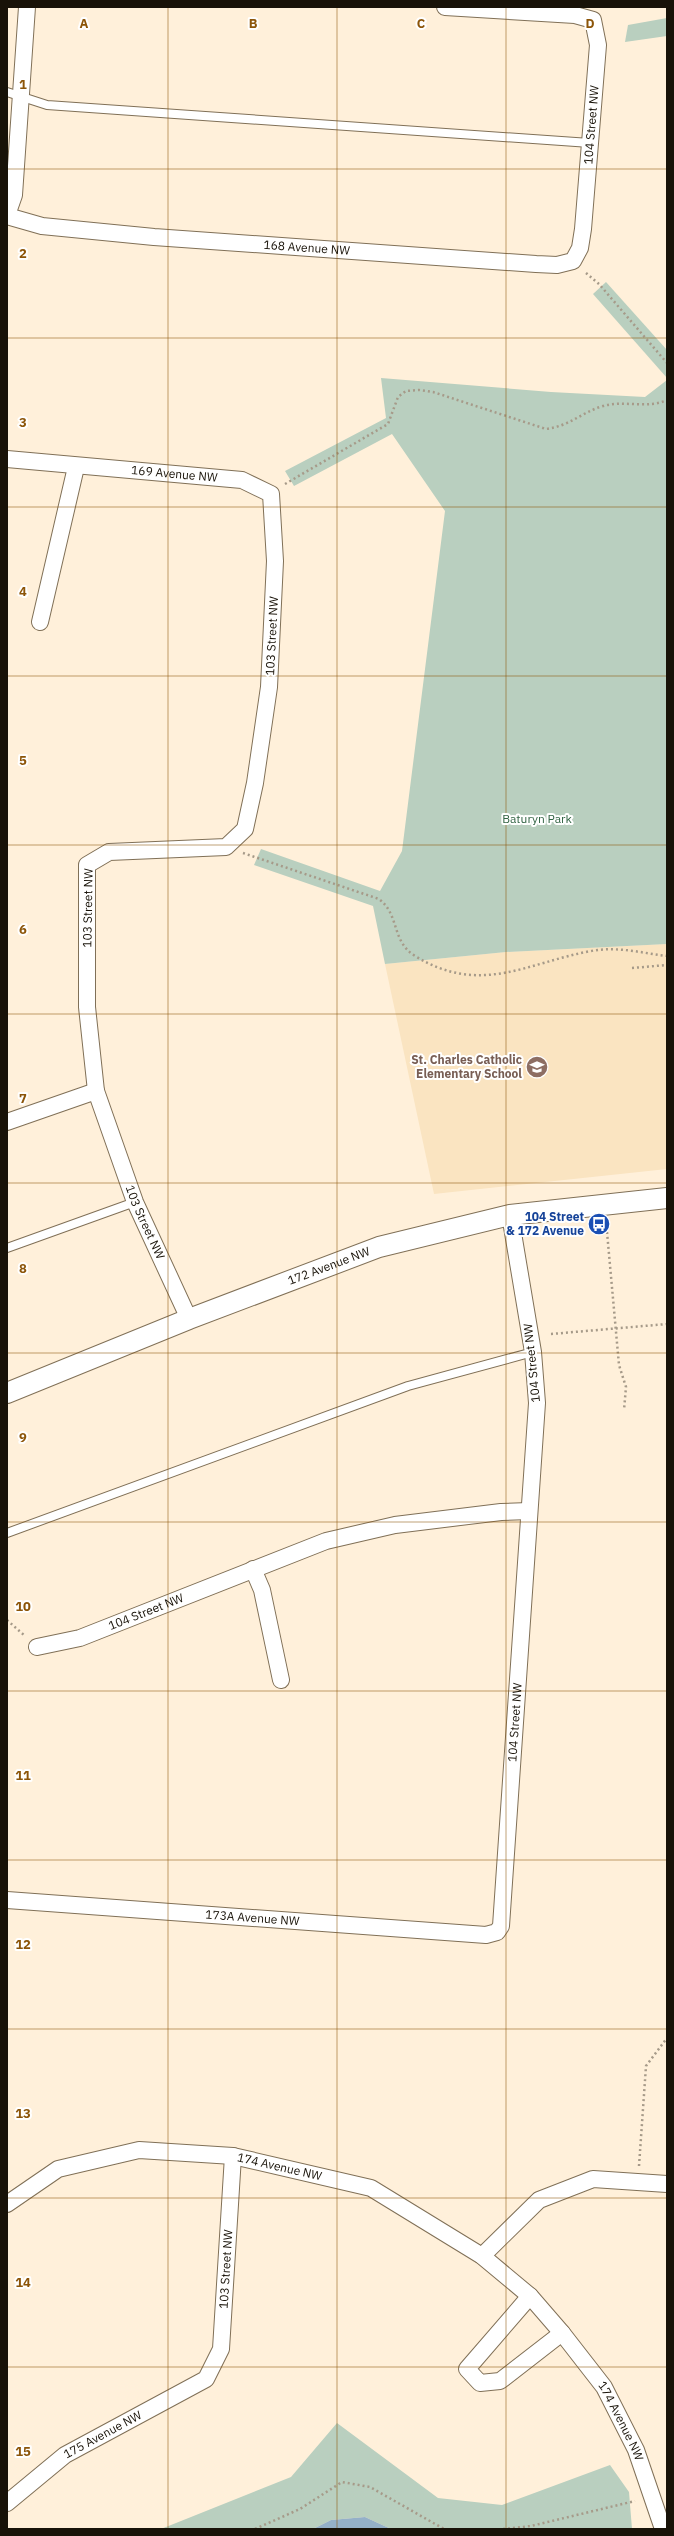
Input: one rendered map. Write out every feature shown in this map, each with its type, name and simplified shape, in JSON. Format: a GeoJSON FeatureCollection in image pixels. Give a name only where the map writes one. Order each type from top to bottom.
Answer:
{"type":"FeatureCollection","features":[{"type":"Feature","properties":{"kind":"street"},"geometry":{"type":"LineString","coordinates":[[7,216],[14,195],[14,95],[27,7]]}},
{"type":"Feature","properties":{"kind":"street","name":"104 Street NW"},"geometry":{"type":"LineString","coordinates":[[445,7],[575,15],[593,20],[598,45],[583,229],[580,248],[573,261]]}},
{"type":"Feature","properties":{"kind":"street","name":"168 Avenue NW"},"geometry":{"type":"LineString","coordinates":[[7,216],[42,226],[154,237],[536,264],[557,265],[573,261]]}},
{"type":"Feature","properties":{"kind":"street","name":"169 Avenue NW"},"geometry":{"type":"LineString","coordinates":[[7,459],[76,467],[242,480],[271,494]]}},
{"type":"Feature","properties":{"kind":"street"},"geometry":{"type":"LineString","coordinates":[[40,622],[76,467]]}},
{"type":"Feature","properties":{"kind":"street","name":"103 Street NW"},"geometry":{"type":"LineString","coordinates":[[190,1319],[135,1202],[96,1091],[87,1007],[87,865],[109,852],[226,847],[245,829],[256,775],[268,694],[275,600],[274,522],[271,494]]}},
{"type":"Feature","properties":{"kind":"street"},"geometry":{"type":"LineString","coordinates":[[7,1122],[96,1091]]}},
{"type":"Feature","properties":{"kind":"street","name":"172 Avenue NW"},"geometry":{"type":"LineString","coordinates":[[7,1393],[190,1319],[379,1247],[510,1215],[667,1198]]}},
{"type":"Feature","properties":{"kind":"street","name":"104 Street NW"},"geometry":{"type":"LineString","coordinates":[[497,1932],[501,1926],[504,1900],[536,1403],[533,1352],[510,1215]]}},
{"type":"Feature","properties":{"kind":"street","name":"104 Street NW"},"geometry":{"type":"LineString","coordinates":[[37,1647],[80,1638],[326,1541],[395,1525],[501,1512],[529,1512]]}},
{"type":"Feature","properties":{"kind":"street"},"geometry":{"type":"LineString","coordinates":[[253,1569],[262,1590],[281,1680]]}},
{"type":"Feature","properties":{"kind":"street","name":"173A Avenue NW"},"geometry":{"type":"LineString","coordinates":[[7,1900],[479,1934],[497,1932]]}},
{"type":"Feature","properties":{"kind":"street","name":"174 Avenue NW"},"geometry":{"type":"LineString","coordinates":[[7,2204],[58,2169],[139,2150],[233,2156],[370,2188],[482,2256],[530,2296],[562,2333],[604,2387],[636,2450],[662,2524]]}},
{"type":"Feature","properties":{"kind":"street","name":"103 Street NW"},"geometry":{"type":"LineString","coordinates":[[206,2379],[221,2349],[233,2156]]}},
{"type":"Feature","properties":{"kind":"street"},"geometry":{"type":"LineString","coordinates":[[482,2256],[539,2200],[593,2179],[667,2184]]}},
{"type":"Feature","properties":{"kind":"street"},"geometry":{"type":"LineString","coordinates":[[530,2296],[467,2369],[480,2383],[500,2381],[562,2333]]}},
{"type":"Feature","properties":{"kind":"street","name":"175 Avenue NW"},"geometry":{"type":"LineString","coordinates":[[7,2503],[65,2455],[206,2379]]}},
{"type":"Feature","properties":{"kind":"lane"},"geometry":{"type":"LineString","coordinates":[[14,95],[47,105],[590,143]]}},
{"type":"Feature","properties":{"kind":"lane"},"geometry":{"type":"LineString","coordinates":[[7,1248],[135,1202]]}},
{"type":"Feature","properties":{"kind":"lane"},"geometry":{"type":"LineString","coordinates":[[7,1533],[408,1386],[533,1352]]}},
{"type":"Feature","properties":{"kind":"path"},"geometry":{"type":"LineString","coordinates":[[573,261],[599,284],[667,363]]}},
{"type":"Feature","properties":{"kind":"path"},"geometry":{"type":"LineString","coordinates":[[271,494],[293,478],[388,424],[398,397],[406,391],[419,390],[433,392],[546,429],[562,427],[603,406],[630,402],[661,403],[667,400]]}},
{"type":"Feature","properties":{"kind":"path"},"geometry":{"type":"LineString","coordinates":[[226,847],[379,899],[387,906],[403,947],[433,965],[460,972],[477,976],[511,973],[604,949],[667,956]]}},
{"type":"Feature","properties":{"kind":"path"},"geometry":{"type":"LineString","coordinates":[[632,968],[667,965]]}},
{"type":"Feature","properties":{"kind":"path"},"geometry":{"type":"LineString","coordinates":[[607,1232],[619,1365],[626,1387],[624,1410]]}},
{"type":"Feature","properties":{"kind":"path"},"geometry":{"type":"LineString","coordinates":[[551,1334],[667,1324]]}},
{"type":"Feature","properties":{"kind":"path"},"geometry":{"type":"LineString","coordinates":[[7,1620],[37,1647]]}},
{"type":"Feature","properties":{"kind":"path"},"geometry":{"type":"LineString","coordinates":[[638,2182],[646,2066],[667,2038]]}},
{"type":"Feature","properties":{"kind":"path"},"geometry":{"type":"LineString","coordinates":[[255,2529],[300,2509],[342,2482],[370,2487],[444,2529]]}},
{"type":"Feature","properties":{"kind":"path"},"geometry":{"type":"LineString","coordinates":[[503,2529],[530,2526],[589,2510],[653,2497]]}},
{"type":"Feature","properties":{"kind":"shaded area","name":"St. Charles Catholic Elementary School"},"geometry":{"type":"Polygon","coordinates":[[[667,944],[667,1169],[434,1194],[385,964],[506,952],[667,944]]]}},
{"type":"Feature","properties":{"kind":"green space"},"geometry":{"type":"Polygon","coordinates":[[[667,18],[667,36],[625,42],[628,25],[667,18]]]}},
{"type":"Feature","properties":{"kind":"green space"},"geometry":{"type":"Polygon","coordinates":[[[606,282],[667,350],[667,378],[593,294],[606,282]]]}},
{"type":"Feature","properties":{"kind":"green space","name":"Baturyn Park"},"geometry":{"type":"Polygon","coordinates":[[[381,378],[551,392],[645,397],[667,380],[667,944],[506,952],[385,964],[373,906],[254,865],[261,849],[380,891],[402,851],[445,511],[392,434],[294,486],[285,471],[386,418],[381,378]]]}},
{"type":"Feature","properties":{"kind":"green space"},"geometry":{"type":"Polygon","coordinates":[[[337,2423],[438,2498],[502,2505],[610,2465],[629,2492],[632,2529],[391,2529],[365,2517],[331,2520],[313,2529],[161,2529],[291,2477],[337,2423]]]}},
{"type":"Feature","properties":{"kind":"water"},"geometry":{"type":"Polygon","coordinates":[[[365,2517],[391,2529],[313,2529],[331,2520],[365,2517]]]}},
{"type":"Feature","properties":{"kind":"place","name":"St. Charles Catholic Elementary School"},"geometry":{"type":"Point","coordinates":[537,1067]}},
{"type":"Feature","properties":{"kind":"place","name":"104 Street & 172 Avenue"},"geometry":{"type":"Point","coordinates":[599,1224]}}]}
